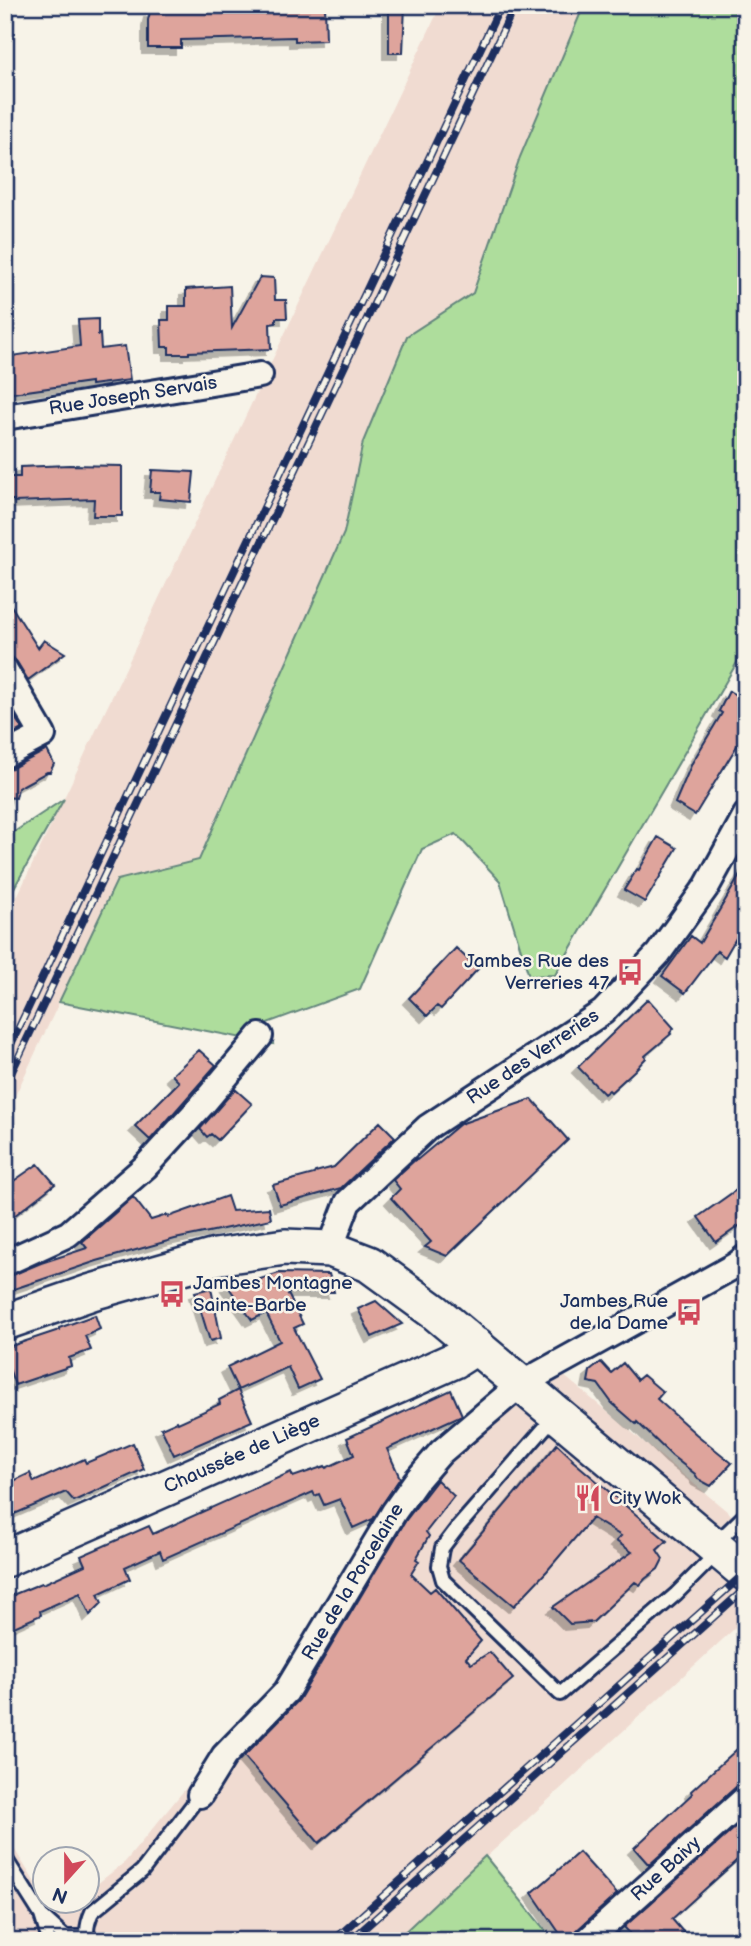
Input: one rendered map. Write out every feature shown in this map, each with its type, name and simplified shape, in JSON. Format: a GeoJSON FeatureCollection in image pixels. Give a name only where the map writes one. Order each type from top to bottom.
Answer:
{"type":"FeatureCollection","features":[{"type":"Feature","properties":{"kind":"main road"},"geometry":{"type":"LineString","coordinates":[[5,1322],[92,1292],[215,1256],[285,1247],[330,1249],[369,1264],[435,1311],[746,1573]]}},
{"type":"Feature","properties":{"kind":"main road","name":"Chaussée de Liège"},"geometry":{"type":"LineString","coordinates":[[5,1559],[426,1373],[477,1346]]}},
{"type":"Feature","properties":{"kind":"street","name":"Rue Joseph Servais"},"geometry":{"type":"LineString","coordinates":[[5,417],[260,375]]}},
{"type":"Feature","properties":{"kind":"street"},"geometry":{"type":"LineString","coordinates":[[5,670],[43,735],[5,755]]}},
{"type":"Feature","properties":{"kind":"street","name":"Rue des Verreries"},"geometry":{"type":"LineString","coordinates":[[330,1249],[348,1202],[428,1127],[603,1012],[658,954],[707,886],[746,815]]}},
{"type":"Feature","properties":{"kind":"street"},"geometry":{"type":"LineString","coordinates":[[5,1263],[68,1234],[145,1167],[260,1036]]}},
{"type":"Feature","properties":{"kind":"street","name":"Rue de la Porcelaine"},"geometry":{"type":"LineString","coordinates":[[200,1795],[224,1756],[286,1692],[394,1512],[441,1452],[521,1384],[746,1257]]}},
{"type":"Feature","properties":{"kind":"street","name":"Rue Baivy"},"geometry":{"type":"LineString","coordinates":[[587,1941],[746,1798]]}},
{"type":"Feature","properties":{"kind":"lane"},"geometry":{"type":"LineString","coordinates":[[557,1413],[457,1527],[442,1548],[439,1566],[443,1580],[560,1694],[677,1594],[746,1514]]}},
{"type":"Feature","properties":{"kind":"lane"},"geometry":{"type":"LineString","coordinates":[[41,1915],[65,1937],[88,1939],[88,1922],[92,1912],[142,1871],[200,1795]]}},
{"type":"Feature","properties":{"kind":"lane"},"geometry":{"type":"LineString","coordinates":[[5,1857],[41,1915],[49,1941]]}},
{"type":"Feature","properties":{"kind":"shaded area"},"geometry":{"type":"Polygon","coordinates":[[[441,5],[584,5],[520,157],[473,293],[407,336],[363,442],[344,533],[198,860],[117,880],[5,1117],[5,922],[441,5]]]}},
{"type":"Feature","properties":{"kind":"shaded area"},"geometry":{"type":"Polygon","coordinates":[[[539,1355],[746,1527],[746,1618],[395,1941],[5,1941],[5,1834],[32,1878],[32,1914],[102,1914],[102,1880],[125,1862],[237,1726],[275,1690],[402,1475],[438,1435],[539,1355]]]}},
{"type":"Feature","properties":{"kind":"green space"},"geometry":{"type":"Polygon","coordinates":[[[584,5],[746,5],[746,647],[555,975],[529,976],[500,881],[456,834],[422,849],[360,989],[267,1023],[273,1044],[59,1002],[117,880],[199,860],[344,533],[363,442],[407,336],[473,293],[520,157],[584,5]]]}},
{"type":"Feature","properties":{"kind":"green space"},"geometry":{"type":"Polygon","coordinates":[[[64,799],[5,904],[5,838],[64,799]]]}},
{"type":"Feature","properties":{"kind":"green space"},"geometry":{"type":"Polygon","coordinates":[[[485,1856],[554,1941],[395,1941],[485,1856]]]}},
{"type":"Feature","properties":{"kind":"building"},"geometry":{"type":"Polygon","coordinates":[[[325,5],[326,40],[295,41],[295,37],[181,40],[181,48],[148,48],[150,12],[163,12],[163,6],[325,5]]]}},
{"type":"Feature","properties":{"kind":"building"},"geometry":{"type":"Polygon","coordinates":[[[389,5],[405,5],[403,53],[389,53],[389,5]]]}},
{"type":"Feature","properties":{"kind":"building"},"geometry":{"type":"Polygon","coordinates":[[[260,277],[274,278],[275,300],[286,300],[287,318],[276,318],[276,323],[270,324],[271,349],[169,354],[169,347],[162,347],[161,320],[169,320],[169,306],[186,306],[186,289],[230,286],[232,328],[260,277]]]}},
{"type":"Feature","properties":{"kind":"building"},"geometry":{"type":"Polygon","coordinates":[[[98,319],[101,349],[125,346],[130,380],[91,385],[91,382],[5,394],[5,357],[80,346],[78,320],[98,319]]]}},
{"type":"Feature","properties":{"kind":"building"},"geometry":{"type":"Polygon","coordinates":[[[122,466],[122,516],[93,516],[94,499],[14,502],[5,500],[5,477],[20,477],[20,467],[122,466]]]}},
{"type":"Feature","properties":{"kind":"building"},"geometry":{"type":"Polygon","coordinates":[[[152,470],[194,472],[191,502],[159,499],[160,492],[150,492],[152,470]]]}},
{"type":"Feature","properties":{"kind":"building"},"geometry":{"type":"Polygon","coordinates":[[[5,596],[38,648],[44,640],[65,653],[28,680],[17,662],[5,655],[5,596]]]}},
{"type":"Feature","properties":{"kind":"building"},"geometry":{"type":"Polygon","coordinates":[[[729,691],[746,701],[746,731],[695,815],[675,803],[692,763],[722,713],[719,711],[729,691]]]}},
{"type":"Feature","properties":{"kind":"building"},"geometry":{"type":"Polygon","coordinates":[[[5,701],[22,729],[5,738],[5,701]]]}},
{"type":"Feature","properties":{"kind":"building"},"geometry":{"type":"Polygon","coordinates":[[[47,750],[54,764],[50,772],[18,788],[16,798],[5,797],[5,770],[47,750]]]}},
{"type":"Feature","properties":{"kind":"building"},"geometry":{"type":"Polygon","coordinates":[[[658,837],[677,848],[645,902],[624,890],[658,837]]]}},
{"type":"Feature","properties":{"kind":"building"},"geometry":{"type":"Polygon","coordinates":[[[746,865],[746,921],[725,957],[717,951],[685,993],[662,976],[691,936],[700,943],[746,865]]]}},
{"type":"Feature","properties":{"kind":"building"},"geometry":{"type":"Polygon","coordinates":[[[456,948],[478,969],[441,1009],[437,1006],[427,1016],[409,998],[456,948]]]}},
{"type":"Feature","properties":{"kind":"building"},"geometry":{"type":"Polygon","coordinates":[[[648,999],[674,1028],[671,1034],[645,1056],[635,1070],[611,1092],[609,1090],[604,1094],[578,1067],[648,999]]]}},
{"type":"Feature","properties":{"kind":"building"},"geometry":{"type":"Polygon","coordinates":[[[199,1050],[216,1065],[150,1140],[135,1126],[179,1082],[172,1075],[199,1050]]]}},
{"type":"Feature","properties":{"kind":"building"},"geometry":{"type":"Polygon","coordinates":[[[235,1089],[252,1104],[218,1140],[211,1134],[207,1137],[200,1129],[235,1089]]]}},
{"type":"Feature","properties":{"kind":"building"},"geometry":{"type":"Polygon","coordinates":[[[532,1099],[568,1140],[447,1256],[425,1247],[431,1242],[391,1198],[400,1189],[393,1180],[460,1124],[532,1099]]]}},
{"type":"Feature","properties":{"kind":"building"},"geometry":{"type":"Polygon","coordinates":[[[380,1122],[395,1137],[341,1188],[280,1205],[273,1185],[334,1167],[380,1122]]]}},
{"type":"Feature","properties":{"kind":"building"},"geometry":{"type":"Polygon","coordinates":[[[38,1164],[55,1184],[5,1223],[5,1187],[38,1164]]]}},
{"type":"Feature","properties":{"kind":"building"},"geometry":{"type":"Polygon","coordinates":[[[746,1183],[746,1221],[716,1242],[698,1217],[746,1183]]]}},
{"type":"Feature","properties":{"kind":"building"},"geometry":{"type":"Polygon","coordinates":[[[227,1196],[232,1211],[269,1208],[271,1219],[175,1239],[97,1261],[5,1292],[5,1278],[87,1248],[82,1242],[133,1197],[151,1220],[167,1215],[168,1217],[227,1196]]]}},
{"type":"Feature","properties":{"kind":"building"},"geometry":{"type":"Polygon","coordinates":[[[279,1273],[329,1274],[334,1292],[287,1292],[303,1324],[294,1328],[320,1379],[298,1389],[288,1367],[238,1390],[227,1367],[280,1341],[266,1313],[252,1320],[227,1285],[250,1280],[251,1282],[279,1273]]]}},
{"type":"Feature","properties":{"kind":"building"},"geometry":{"type":"Polygon","coordinates":[[[211,1288],[221,1338],[210,1341],[195,1292],[211,1288]]]}},
{"type":"Feature","properties":{"kind":"building"},"geometry":{"type":"Polygon","coordinates":[[[376,1301],[402,1324],[372,1337],[358,1309],[376,1301]]]}},
{"type":"Feature","properties":{"kind":"building"},"geometry":{"type":"Polygon","coordinates":[[[95,1315],[100,1329],[85,1336],[91,1350],[69,1358],[71,1366],[15,1385],[5,1357],[5,1348],[95,1315]]]}},
{"type":"Feature","properties":{"kind":"building"},"geometry":{"type":"Polygon","coordinates":[[[601,1362],[611,1373],[623,1363],[637,1380],[643,1375],[663,1392],[657,1399],[732,1463],[711,1486],[698,1479],[637,1422],[636,1424],[612,1403],[598,1384],[588,1382],[590,1371],[601,1362]]]}},
{"type":"Feature","properties":{"kind":"building"},"geometry":{"type":"Polygon","coordinates":[[[238,1390],[252,1421],[174,1455],[161,1428],[220,1404],[219,1400],[238,1390]]]}},
{"type":"Feature","properties":{"kind":"building"},"geometry":{"type":"Polygon","coordinates":[[[451,1390],[462,1415],[387,1449],[400,1478],[373,1519],[353,1528],[340,1499],[324,1505],[319,1494],[315,1496],[313,1492],[163,1559],[160,1551],[125,1567],[130,1579],[98,1594],[102,1603],[90,1615],[80,1593],[5,1631],[5,1598],[85,1565],[81,1556],[149,1526],[153,1534],[291,1472],[293,1477],[325,1466],[326,1468],[354,1455],[347,1438],[451,1390]]]}},
{"type":"Feature","properties":{"kind":"building"},"geometry":{"type":"Polygon","coordinates":[[[133,1443],[144,1469],[74,1501],[66,1492],[5,1518],[5,1485],[30,1473],[34,1482],[84,1459],[86,1463],[133,1443]]]}},
{"type":"Feature","properties":{"kind":"building"},"geometry":{"type":"Polygon","coordinates":[[[557,1444],[667,1541],[657,1550],[663,1559],[658,1569],[640,1585],[635,1582],[593,1622],[570,1624],[553,1607],[632,1552],[616,1541],[621,1536],[592,1518],[514,1606],[459,1560],[557,1444]]]}},
{"type":"Feature","properties":{"kind":"building"},"geometry":{"type":"Polygon","coordinates":[[[437,1480],[454,1496],[426,1532],[429,1536],[411,1574],[430,1592],[435,1588],[481,1641],[466,1658],[471,1664],[490,1652],[513,1679],[319,1843],[244,1756],[299,1700],[406,1520],[437,1480]]]}},
{"type":"Feature","properties":{"kind":"building"},"geometry":{"type":"Polygon","coordinates":[[[746,1741],[746,1784],[736,1787],[649,1865],[634,1848],[746,1741]]]}},
{"type":"Feature","properties":{"kind":"building"},"geometry":{"type":"Polygon","coordinates":[[[746,1818],[746,1852],[672,1919],[691,1941],[637,1941],[624,1927],[746,1818]]]}},
{"type":"Feature","properties":{"kind":"building"},"geometry":{"type":"Polygon","coordinates":[[[579,1852],[617,1894],[577,1930],[572,1941],[565,1941],[532,1893],[579,1852]]]}},
{"type":"Feature","properties":{"kind":"railway"},"geometry":{"type":"LineString","coordinates":[[5,1057],[501,5]]}},
{"type":"Feature","properties":{"kind":"railway"},"geometry":{"type":"LineString","coordinates":[[5,1086],[515,5]]}},
{"type":"Feature","properties":{"kind":"railway"},"geometry":{"type":"LineString","coordinates":[[333,1941],[746,1572]]}},
{"type":"Feature","properties":{"kind":"railway"},"geometry":{"type":"LineString","coordinates":[[350,1941],[746,1588]]}},
{"type":"Feature","properties":{"kind":"place","name":"Jambes Rue des Verreries 47"},"geometry":{"type":"Point","coordinates":[630,972]}},
{"type":"Feature","properties":{"kind":"place","name":"Jambes Montagne Sainte-Barbe"},"geometry":{"type":"Point","coordinates":[172,1294]}},
{"type":"Feature","properties":{"kind":"place","name":"Jambes Rue de la Dame"},"geometry":{"type":"Point","coordinates":[689,1312]}},
{"type":"Feature","properties":{"kind":"place","name":"City Wok"},"geometry":{"type":"Point","coordinates":[588,1498]}}]}
